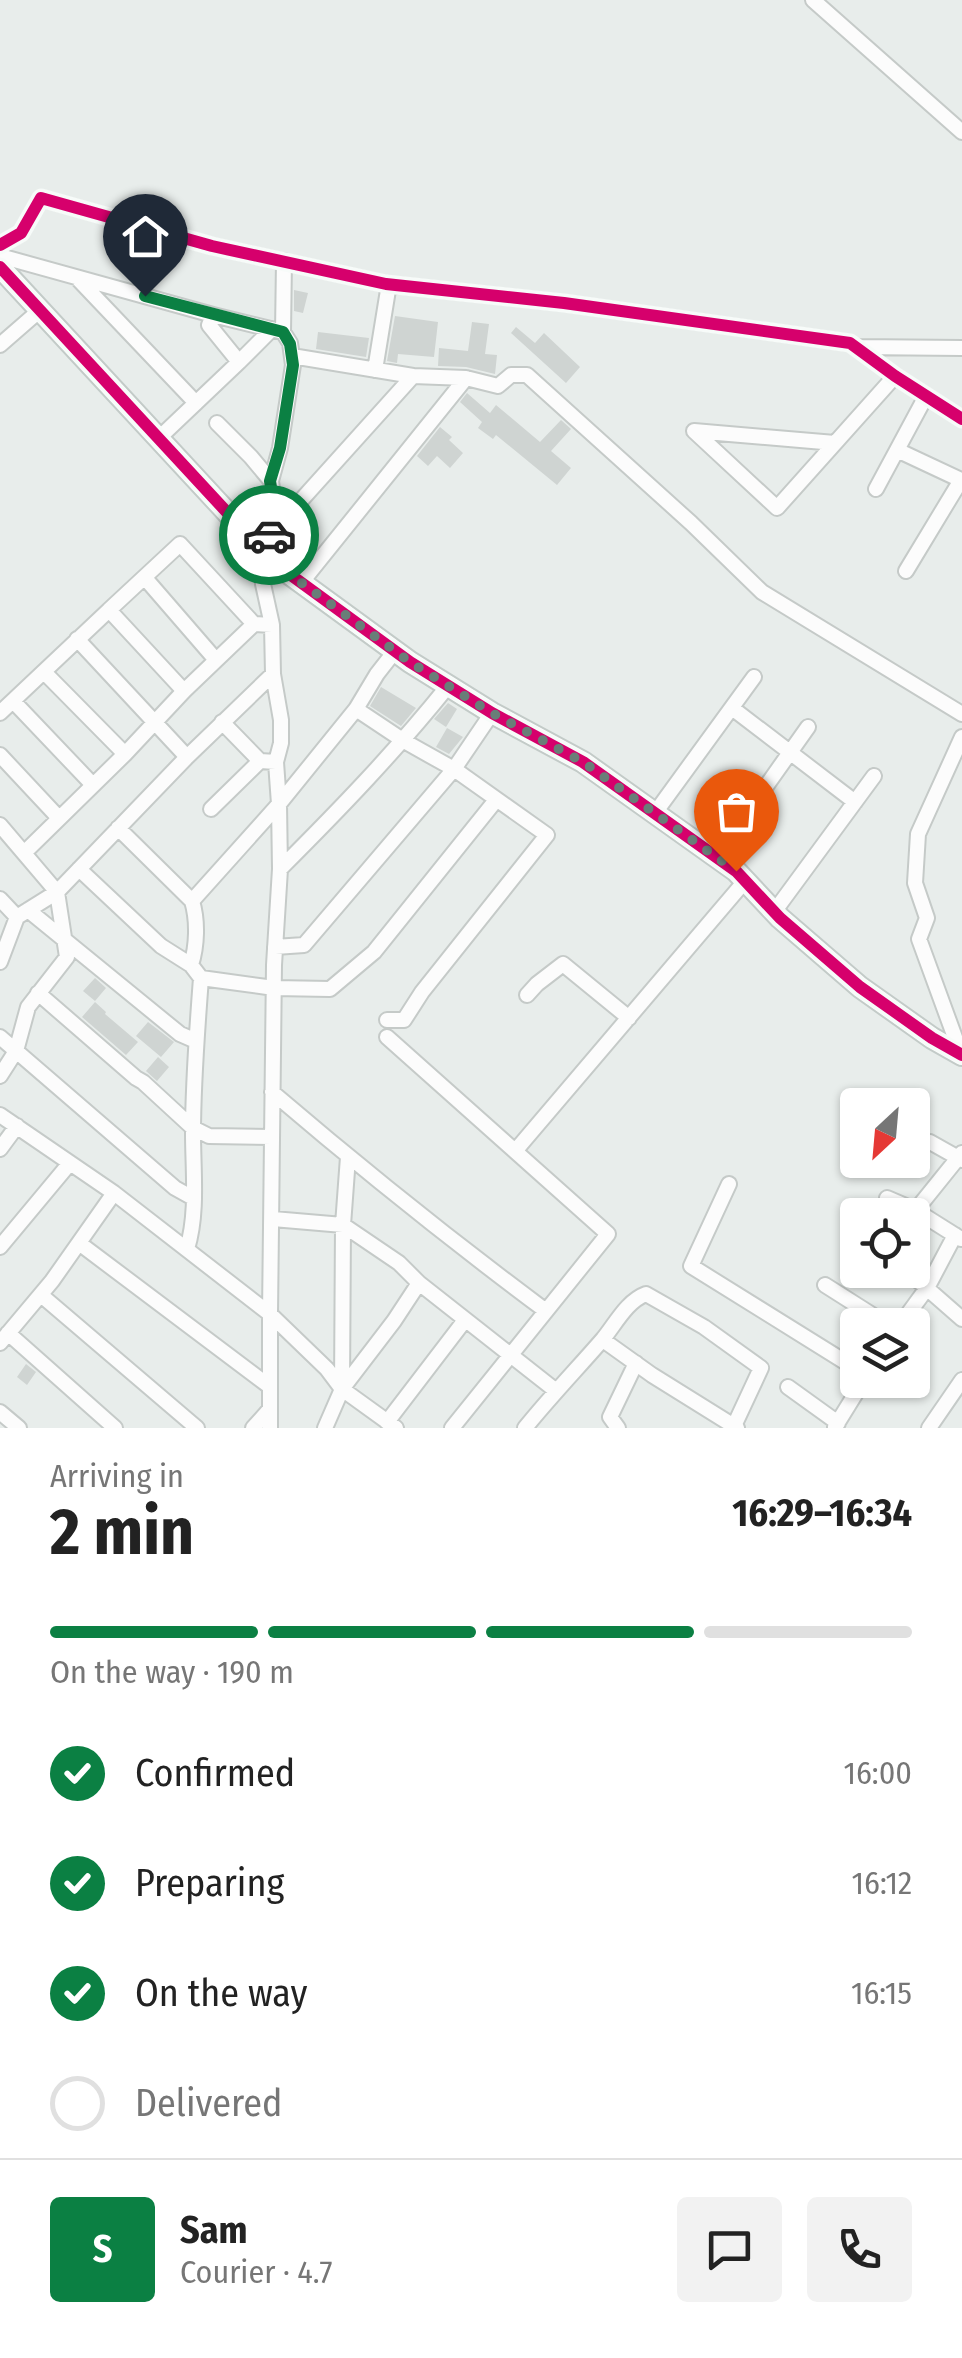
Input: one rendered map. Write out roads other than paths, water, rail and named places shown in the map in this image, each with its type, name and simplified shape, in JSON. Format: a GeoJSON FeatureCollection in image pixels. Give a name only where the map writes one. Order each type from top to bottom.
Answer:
{"type":"FeatureCollection","features":[{"type":"Feature","properties":{"kind":"street"},"geometry":{"type":"LineString","coordinates":[[813,0],[962,132]]}},
{"type":"Feature","properties":{"kind":"street"},"geometry":{"type":"LineString","coordinates":[[0,245],[21,233],[41,198],[212,246],[389,284],[564,303],[850,343],[962,419]]}},
{"type":"Feature","properties":{"kind":"street"},"geometry":{"type":"LineString","coordinates":[[0,256],[277,331],[290,344],[293,365],[280,448],[270,481],[277,526]]}},
{"type":"Feature","properties":{"kind":"street"},"geometry":{"type":"LineString","coordinates":[[159,438],[277,331],[284,262]]}},
{"type":"Feature","properties":{"kind":"street"},"geometry":{"type":"LineString","coordinates":[[0,268],[266,554],[301,583],[448,686],[583,762],[716,857],[860,987],[961,1055]]}},
{"type":"Feature","properties":{"kind":"street"},"geometry":{"type":"LineString","coordinates":[[76,277],[196,403]]}},
{"type":"Feature","properties":{"kind":"street"},"geometry":{"type":"LineString","coordinates":[[375,370],[389,284]]}},
{"type":"Feature","properties":{"kind":"street"},"geometry":{"type":"LineString","coordinates":[[0,345],[39,311]]}},
{"type":"Feature","properties":{"kind":"street"},"geometry":{"type":"LineString","coordinates":[[213,315],[209,326],[239,362]]}},
{"type":"Feature","properties":{"kind":"street"},"geometry":{"type":"LineString","coordinates":[[856,347],[962,348]]}},
{"type":"Feature","properties":{"kind":"street"},"geometry":{"type":"LineString","coordinates":[[292,356],[413,376],[466,378],[498,386],[510,374],[527,375],[762,592],[962,714]]}},
{"type":"Feature","properties":{"kind":"street"},"geometry":{"type":"LineString","coordinates":[[211,809],[268,762],[281,742],[272,625],[263,584],[266,554],[277,526],[413,376]]}},
{"type":"Feature","properties":{"kind":"street"},"geometry":{"type":"LineString","coordinates":[[835,443],[694,431],[777,508],[895,376]]}},
{"type":"Feature","properties":{"kind":"street"},"geometry":{"type":"LineString","coordinates":[[301,583],[466,378]]}},
{"type":"Feature","properties":{"kind":"street"},"geometry":{"type":"LineString","coordinates":[[876,489],[926,396]]}},
{"type":"Feature","properties":{"kind":"street"},"geometry":{"type":"LineString","coordinates":[[217,423],[270,481]]}},
{"type":"Feature","properties":{"kind":"street"},"geometry":{"type":"LineString","coordinates":[[897,450],[962,480],[906,571]]}},
{"type":"Feature","properties":{"kind":"street"},"geometry":{"type":"LineString","coordinates":[[0,713],[180,544],[254,624],[272,625]]}},
{"type":"Feature","properties":{"kind":"street"},"geometry":{"type":"LineString","coordinates":[[144,578],[216,660]]}},
{"type":"Feature","properties":{"kind":"street"},"geometry":{"type":"LineString","coordinates":[[109,610],[184,691]]}},
{"type":"Feature","properties":{"kind":"street"},"geometry":{"type":"LineString","coordinates":[[24,853],[254,624]]}},
{"type":"Feature","properties":{"kind":"street"},"geometry":{"type":"LineString","coordinates":[[77,640],[187,757]]}},
{"type":"Feature","properties":{"kind":"street"},"geometry":{"type":"LineString","coordinates":[[192,902],[356,709],[394,651]]}},
{"type":"Feature","properties":{"kind":"street"},"geometry":{"type":"LineString","coordinates":[[44,672],[125,754]]}},
{"type":"Feature","properties":{"kind":"street"},"geometry":{"type":"LineString","coordinates":[[0,962],[22,914],[57,892],[273,674]]}},
{"type":"Feature","properties":{"kind":"street"},"geometry":{"type":"LineString","coordinates":[[655,814],[754,677]]}},
{"type":"Feature","properties":{"kind":"street"},"geometry":{"type":"LineString","coordinates":[[280,869],[364,785],[448,686]]}},
{"type":"Feature","properties":{"kind":"street"},"geometry":{"type":"LineString","coordinates":[[13,701],[93,785]]}},
{"type":"Feature","properties":{"kind":"street"},"geometry":{"type":"LineString","coordinates":[[732,708],[855,802]]}},
{"type":"Feature","properties":{"kind":"street"},"geometry":{"type":"LineString","coordinates":[[356,709],[454,768],[547,835],[404,1020],[388,1020]]}},
{"type":"Feature","properties":{"kind":"street"},"geometry":{"type":"LineString","coordinates":[[275,947],[304,946],[454,768],[492,713]]}},
{"type":"Feature","properties":{"kind":"street"},"geometry":{"type":"LineString","coordinates":[[222,722],[268,762],[279,804],[270,1428]]}},
{"type":"Feature","properties":{"kind":"street"},"geometry":{"type":"LineString","coordinates":[[716,857],[808,726]]}},
{"type":"Feature","properties":{"kind":"street"},"geometry":{"type":"LineString","coordinates":[[961,1055],[919,939],[927,918],[915,883],[918,834],[962,737]]}},
{"type":"Feature","properties":{"kind":"street"},"geometry":{"type":"LineString","coordinates":[[0,754],[58,817]]}},
{"type":"Feature","properties":{"kind":"street"},"geometry":{"type":"LineString","coordinates":[[774,912],[874,776]]}},
{"type":"Feature","properties":{"kind":"street"},"geometry":{"type":"LineString","coordinates":[[201,978],[274,988],[330,989],[374,952],[496,800]]}},
{"type":"Feature","properties":{"kind":"street"},"geometry":{"type":"LineString","coordinates":[[0,825],[57,892],[68,957],[28,1007],[16,1052],[0,1076]]}},
{"type":"Feature","properties":{"kind":"street"},"geometry":{"type":"LineString","coordinates":[[118,828],[192,902],[195,952],[191,965]]}},
{"type":"Feature","properties":{"kind":"street"},"geometry":{"type":"LineString","coordinates":[[79,869],[161,946],[191,965],[201,978],[193,1128],[193,1230],[187,1249]]}},
{"type":"Feature","properties":{"kind":"street"},"geometry":{"type":"LineString","coordinates":[[516,1150],[745,881]]}},
{"type":"Feature","properties":{"kind":"street"},"geometry":{"type":"LineString","coordinates":[[0,899],[64,940],[180,1034],[196,1041]]}},
{"type":"Feature","properties":{"kind":"street"},"geometry":{"type":"LineString","coordinates":[[527,995],[562,964],[629,1018]]}},
{"type":"Feature","properties":{"kind":"street"},"geometry":{"type":"LineString","coordinates":[[38,993],[193,1128],[209,1136],[272,1137]]}},
{"type":"Feature","properties":{"kind":"street"},"geometry":{"type":"LineString","coordinates":[[0,1037],[175,1188],[193,1198]]}},
{"type":"Feature","properties":{"kind":"street"},"geometry":{"type":"LineString","coordinates":[[387,1037],[608,1234],[452,1428]]}},
{"type":"Feature","properties":{"kind":"street"},"geometry":{"type":"LineString","coordinates":[[272,1092],[450,1239],[546,1311]]}},
{"type":"Feature","properties":{"kind":"street"},"geometry":{"type":"LineString","coordinates":[[0,1115],[114,1193],[270,1314],[342,1389],[391,1425],[465,1320]]}},
{"type":"Feature","properties":{"kind":"street"},"geometry":{"type":"LineString","coordinates":[[0,1149],[17,1126]]}},
{"type":"Feature","properties":{"kind":"street"},"geometry":{"type":"LineString","coordinates":[[927,1198],[961,1157],[930,1142]]}},
{"type":"Feature","properties":{"kind":"street"},"geometry":{"type":"LineString","coordinates":[[342,1389],[343,1224],[348,1156]]}},
{"type":"Feature","properties":{"kind":"street"},"geometry":{"type":"LineString","coordinates":[[0,1247],[70,1162]]}},
{"type":"Feature","properties":{"kind":"street"},"geometry":{"type":"LineString","coordinates":[[729,1184],[691,1266],[840,1359]]}},
{"type":"Feature","properties":{"kind":"street"},"geometry":{"type":"LineString","coordinates":[[114,1193],[41,1295],[4,1338],[115,1428]]}},
{"type":"Feature","properties":{"kind":"street"},"geometry":{"type":"LineString","coordinates":[[273,1220],[343,1224],[399,1263],[555,1390]]}},
{"type":"Feature","properties":{"kind":"street"},"geometry":{"type":"LineString","coordinates":[[930,1222],[959,1237],[930,1283]]}},
{"type":"Feature","properties":{"kind":"street"},"geometry":{"type":"LineString","coordinates":[[78,1243],[269,1386]]}},
{"type":"Feature","properties":{"kind":"street"},"geometry":{"type":"LineString","coordinates":[[325,1428],[342,1389],[419,1283]]}},
{"type":"Feature","properties":{"kind":"street"},"geometry":{"type":"LineString","coordinates":[[825,1285],[861,1308]]}},
{"type":"Feature","properties":{"kind":"street"},"geometry":{"type":"LineString","coordinates":[[912,1308],[927,1288],[962,1319]]}},
{"type":"Feature","properties":{"kind":"street"},"geometry":{"type":"LineString","coordinates":[[525,1428],[635,1298],[646,1294],[704,1327],[761,1368],[735,1427],[602,1340]]}},
{"type":"Feature","properties":{"kind":"street"},"geometry":{"type":"LineString","coordinates":[[41,1295],[197,1428]]}},
{"type":"Feature","properties":{"kind":"street"},"geometry":{"type":"LineString","coordinates":[[610,1425],[636,1363]]}},
{"type":"Feature","properties":{"kind":"street"},"geometry":{"type":"LineString","coordinates":[[929,1428],[962,1380]]}},
{"type":"Feature","properties":{"kind":"street"},"geometry":{"type":"LineString","coordinates":[[788,1387],[836,1425],[853,1398]]}},
{"type":"Feature","properties":{"kind":"street"},"geometry":{"type":"LineString","coordinates":[[253,1428],[270,1408]]}},
{"type":"Feature","properties":{"kind":"street"},"geometry":{"type":"LineString","coordinates":[[0,1412],[19,1428]]}}]}
